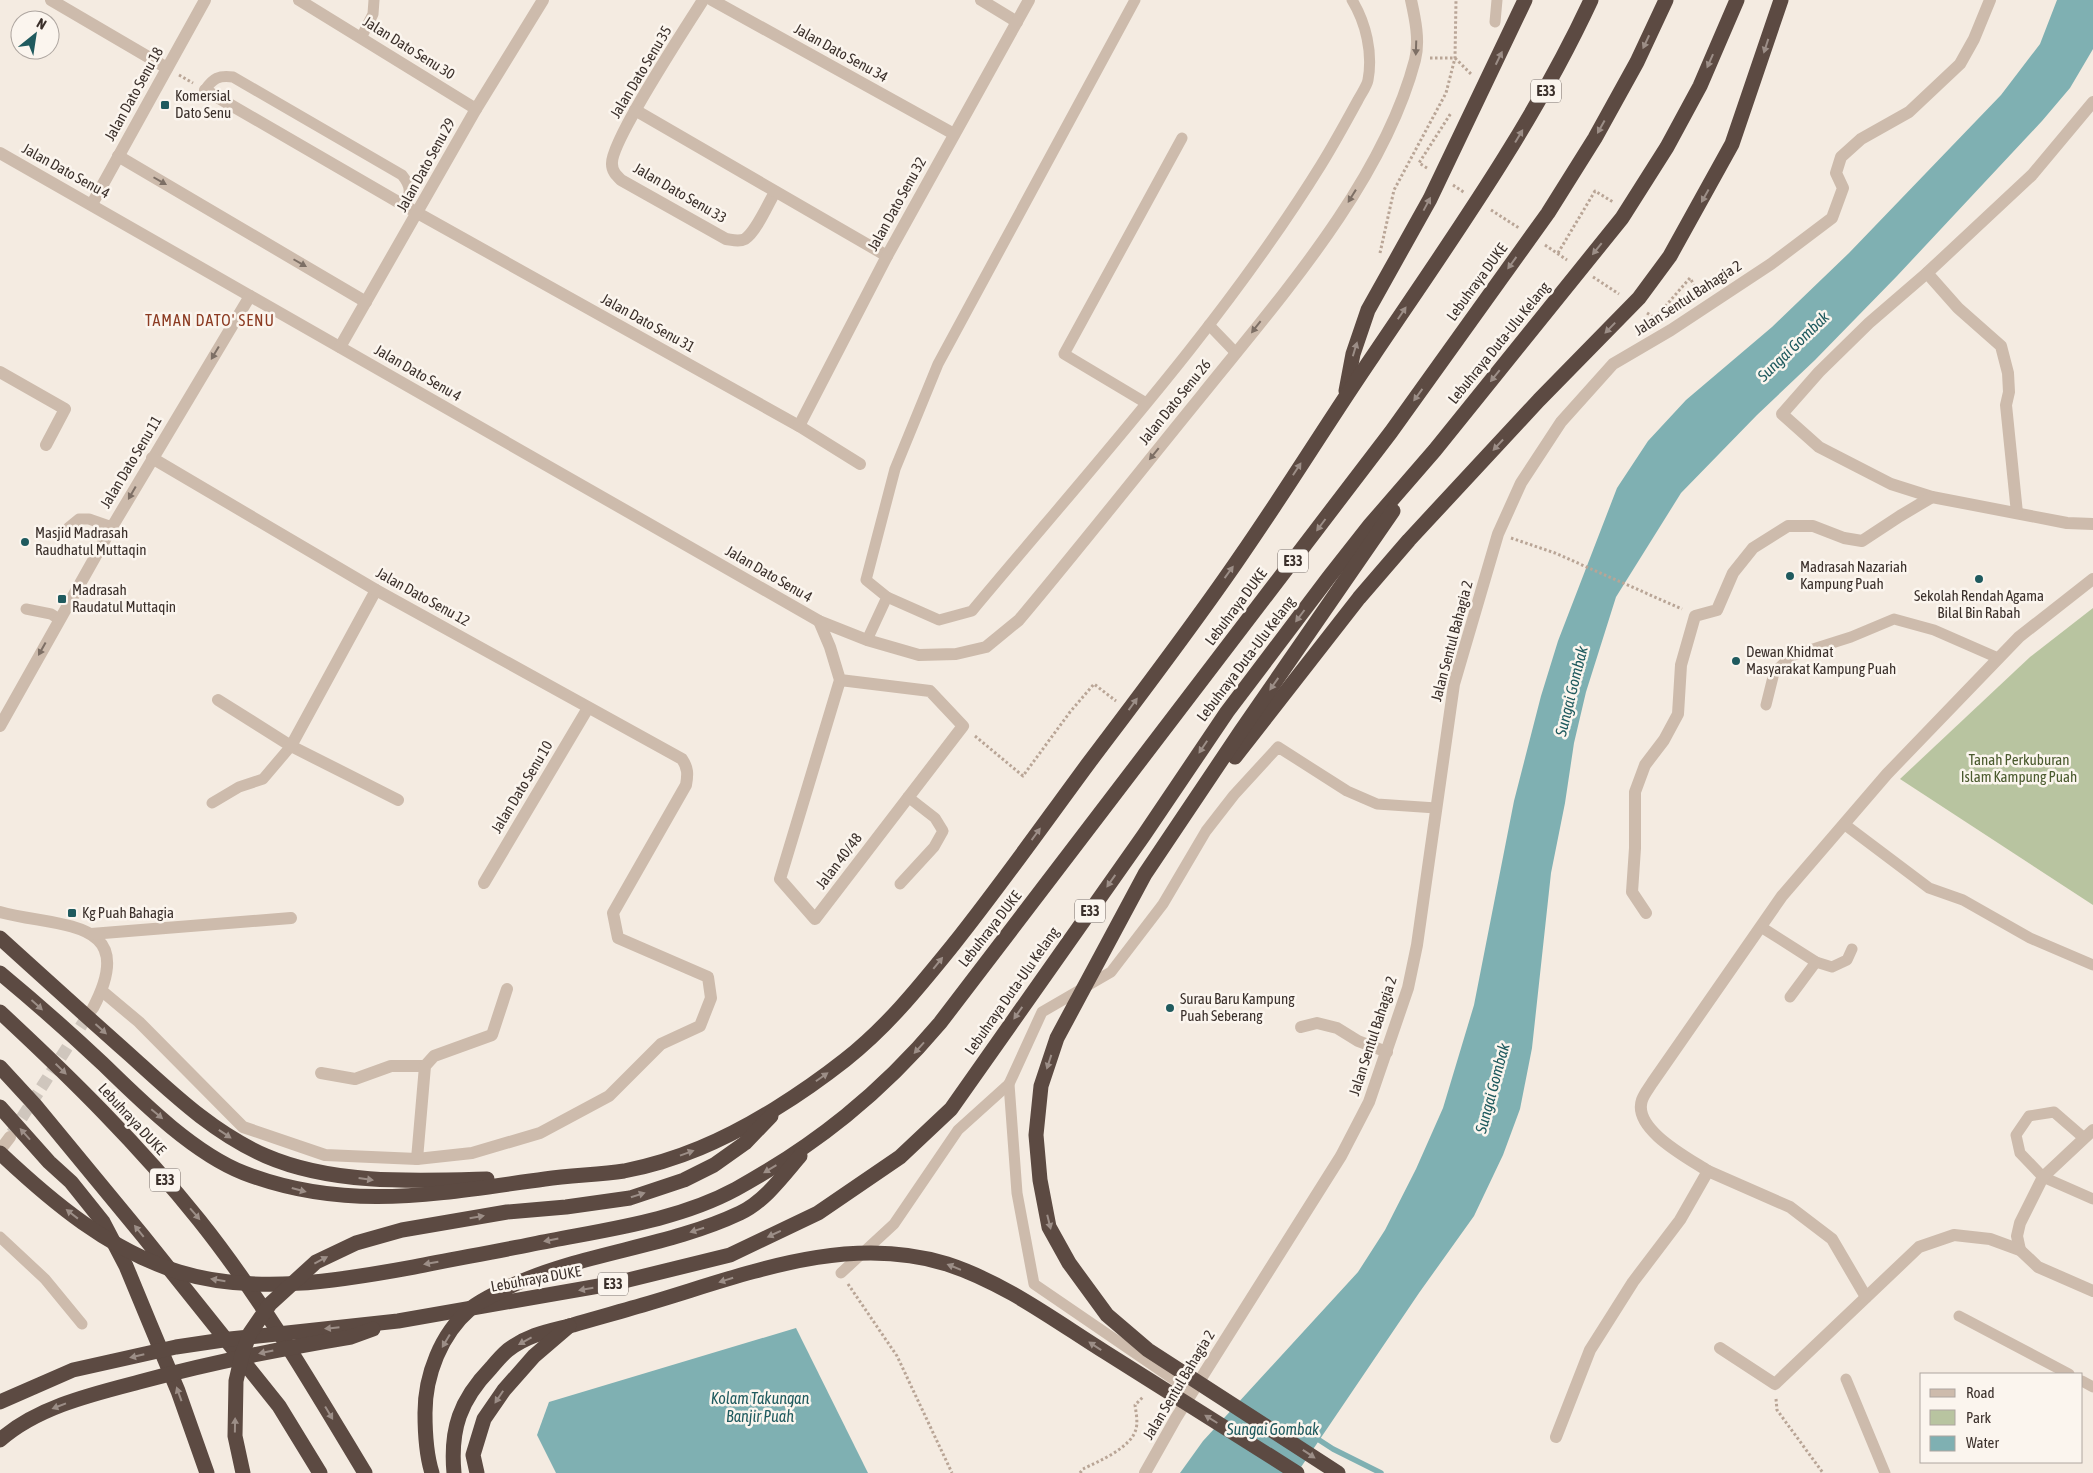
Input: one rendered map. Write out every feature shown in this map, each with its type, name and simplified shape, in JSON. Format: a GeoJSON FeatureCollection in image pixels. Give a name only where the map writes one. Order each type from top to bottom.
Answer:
{"type":"FeatureCollection","features":[{"type":"Feature","properties":{"kind":"highway"},"geometry":{"type":"LineString","coordinates":[[1345,397],[1353,354],[1368,310],[1430,199],[1526,0]]}},
{"type":"Feature","properties":{"kind":"highway","name":"Lebuhraya DUKE"},"geometry":{"type":"LineString","coordinates":[[781,1104],[845,1060],[877,1033],[908,1002],[954,943],[1242,554],[1345,397],[1494,178],[1538,105],[1592,0]]}},
{"type":"Feature","properties":{"kind":"highway","name":"Lebuhraya DUKE"},"geometry":{"type":"LineString","coordinates":[[812,1144],[848,1116],[879,1088],[917,1050],[940,1023],[1391,432],[1542,221],[1595,138],[1637,62],[1666,0]]}},
{"type":"Feature","properties":{"kind":"highway","name":"Lebuhraya Duta-Ulu Kelang"},"geometry":{"type":"LineString","coordinates":[[818,1213],[900,1157],[951,1109],[1144,835],[1227,712],[1370,525],[1435,450],[1627,211],[1667,147],[1690,103],[1737,0]]}},
{"type":"Feature","properties":{"kind":"highway"},"geometry":{"type":"LineString","coordinates":[[1101,955],[1236,755],[1359,598],[1409,540],[1539,400],[1639,298],[1670,256],[1732,144],[1781,0]]}},
{"type":"Feature","properties":{"kind":"highway"},"geometry":{"type":"LineString","coordinates":[[1335,1471],[1148,1350],[1107,1315],[1068,1263],[1049,1227],[1040,1180],[1036,1135],[1042,1086],[1057,1038],[1146,874],[1241,731],[1435,450]]}},
{"type":"Feature","properties":{"kind":"highway"},"geometry":{"type":"LineString","coordinates":[[0,938],[184,1103],[228,1137],[268,1156],[301,1167],[378,1180],[554,1178]]}},
{"type":"Feature","properties":{"kind":"highway"},"geometry":{"type":"LineString","coordinates":[[0,973],[99,1060],[128,1089],[178,1131],[239,1171],[303,1192],[331,1196],[409,1196],[451,1193],[554,1178],[620,1172],[701,1148],[781,1104]]}},
{"type":"Feature","properties":{"kind":"highway","name":"Lebuhraya DUKE"},"geometry":{"type":"LineString","coordinates":[[0,1012],[65,1073],[127,1137],[199,1219],[244,1279],[304,1371],[365,1473]]}},
{"type":"Feature","properties":{"kind":"highway"},"geometry":{"type":"LineString","coordinates":[[0,1068],[35,1105],[279,1406],[320,1473]]}},
{"type":"Feature","properties":{"kind":"highway"},"geometry":{"type":"LineString","coordinates":[[243,1473],[235,1436],[236,1381],[247,1340],[270,1304],[316,1262],[356,1243],[402,1230],[507,1212],[566,1207],[630,1198],[684,1180],[714,1165],[745,1143],[781,1104]]}},
{"type":"Feature","properties":{"kind":"highway"},"geometry":{"type":"LineString","coordinates":[[0,1106],[49,1162],[71,1182],[103,1222],[126,1266],[178,1392],[207,1473]]}},
{"type":"Feature","properties":{"kind":"highway"},"geometry":{"type":"LineString","coordinates":[[0,1152],[32,1183],[81,1222],[106,1239],[157,1264],[187,1274],[230,1282],[320,1283],[479,1255],[654,1220],[706,1203],[736,1189],[812,1144]]}},
{"type":"Feature","properties":{"kind":"highway"},"geometry":{"type":"LineString","coordinates":[[432,1473],[425,1432],[425,1397],[430,1372],[454,1328],[470,1308],[540,1273],[699,1230],[742,1212],[768,1192],[812,1144]]}},
{"type":"Feature","properties":{"kind":"highway","name":"Lebuhraya DUKE"},"geometry":{"type":"LineString","coordinates":[[0,1402],[73,1370],[176,1347],[230,1339],[398,1321],[616,1283],[730,1255],[818,1213]]}},
{"type":"Feature","properties":{"kind":"highway"},"geometry":{"type":"LineString","coordinates":[[454,1473],[453,1437],[459,1413],[475,1386],[508,1350],[542,1331],[570,1326],[773,1266],[807,1258],[871,1253],[909,1257],[946,1264],[1004,1288],[1297,1473]]}},
{"type":"Feature","properties":{"kind":"highway"},"geometry":{"type":"LineString","coordinates":[[0,1440],[8,1433],[55,1407],[105,1390],[194,1367],[351,1337],[398,1321]]}},
{"type":"Feature","properties":{"kind":"highway"},"geometry":{"type":"LineString","coordinates":[[477,1473],[473,1454],[484,1419],[504,1390],[534,1356],[570,1326]]}},
{"type":"Feature","properties":{"kind":"street"},"geometry":{"type":"LineString","coordinates":[[51,0],[167,68]]}},
{"type":"Feature","properties":{"kind":"street","name":"Jalan Dato Senu 18"},"geometry":{"type":"LineString","coordinates":[[92,204],[206,0]]}},
{"type":"Feature","properties":{"kind":"street","name":"Jalan Dato Senu 30"},"geometry":{"type":"LineString","coordinates":[[299,0],[476,109]]}},
{"type":"Feature","properties":{"kind":"street","name":"Jalan Dato Senu 29"},"geometry":{"type":"LineString","coordinates":[[340,347],[476,109],[543,0]]}},
{"type":"Feature","properties":{"kind":"street","name":"Jalan Dato Senu 35"},"geometry":{"type":"LineString","coordinates":[[611,163],[635,110],[703,0]]}},
{"type":"Feature","properties":{"kind":"street","name":"Jalan Dato Senu 34"},"geometry":{"type":"LineString","coordinates":[[712,0],[954,134]]}},
{"type":"Feature","properties":{"kind":"street"},"geometry":{"type":"LineString","coordinates":[[982,0],[1017,22]]}},
{"type":"Feature","properties":{"kind":"street","name":"Jalan Dato Senu 32"},"geometry":{"type":"LineString","coordinates":[[799,426],[886,256],[1029,0]]}},
{"type":"Feature","properties":{"kind":"street","name":"Jalan Dato Senu 26"},"geometry":{"type":"LineString","coordinates":[[819,621],[867,640],[920,655],[956,654],[986,647],[1018,620],[1236,353],[1324,241],[1361,182],[1394,119],[1415,58],[1416,31],[1411,0]]}},
{"type":"Feature","properties":{"kind":"street","name":"Jalan Sentul Bahagia 2"},"geometry":{"type":"LineString","coordinates":[[1145,1473],[1192,1392],[1341,1156],[1369,1102],[1408,988],[1417,945],[1454,684],[1498,534],[1521,483],[1556,430],[1613,364],[1671,330],[1771,264],[1832,218],[1843,188],[1836,173],[1841,157],[1861,139],[1909,112],[1960,64],[1974,39],[1990,0]]}},
{"type":"Feature","properties":{"kind":"street","name":"Jalan Dato Senu 31"},"geometry":{"type":"LineString","coordinates":[[205,90],[405,206],[799,426],[860,464]]}},
{"type":"Feature","properties":{"kind":"street"},"geometry":{"type":"LineString","coordinates":[[2093,102],[2032,175],[1928,273],[1869,323],[1819,372],[1782,414],[1819,447],[1891,484],[1932,497],[2067,523],[2093,524]]}},
{"type":"Feature","properties":{"kind":"street"},"geometry":{"type":"LineString","coordinates":[[635,110],[886,256]]}},
{"type":"Feature","properties":{"kind":"street","name":"Jalan Dato Senu 4"},"geometry":{"type":"LineString","coordinates":[[0,153],[819,621]]}},
{"type":"Feature","properties":{"kind":"street"},"geometry":{"type":"LineString","coordinates":[[118,156],[366,302]]}},
{"type":"Feature","properties":{"kind":"street","name":"Jalan Dato Senu 33"},"geometry":{"type":"LineString","coordinates":[[611,163],[614,173],[621,180],[726,239],[736,241],[746,238],[753,231],[775,192]]}},
{"type":"Feature","properties":{"kind":"street"},"geometry":{"type":"LineString","coordinates":[[1928,273],[1958,308],[2001,346],[2008,373],[2006,405],[2017,513]]}},
{"type":"Feature","properties":{"kind":"street","name":"Jalan Dato Senu 11"},"geometry":{"type":"LineString","coordinates":[[0,726],[152,458],[250,296]]}},
{"type":"Feature","properties":{"kind":"street"},"geometry":{"type":"LineString","coordinates":[[0,372],[65,409],[46,445]]}},
{"type":"Feature","properties":{"kind":"street","name":"Jalan Dato Senu 12"},"geometry":{"type":"LineString","coordinates":[[152,458],[376,590],[682,760],[687,767],[688,777],[686,785],[613,913],[618,938],[708,977],[710,998],[700,1026],[660,1044],[608,1096],[540,1133],[472,1153],[417,1159]]}},
{"type":"Feature","properties":{"kind":"street"},"geometry":{"type":"LineString","coordinates":[[1646,912],[1632,892],[1635,848],[1635,792],[1646,765],[1664,740],[1678,714],[1681,665],[1695,616],[1716,610],[1733,572],[1753,548],[1788,526],[1813,526],[1844,538],[1862,541],[1932,497]]}},
{"type":"Feature","properties":{"kind":"street"},"geometry":{"type":"LineString","coordinates":[[1866,1297],[1832,1239],[1790,1207],[1708,1171],[1663,1141],[1643,1120],[1641,1101],[1782,896],[1887,774],[2019,637],[2093,579]]}},
{"type":"Feature","properties":{"kind":"street"},"geometry":{"type":"LineString","coordinates":[[292,746],[376,590]]}},
{"type":"Feature","properties":{"kind":"street"},"geometry":{"type":"LineString","coordinates":[[819,621],[830,647],[840,680],[930,691],[963,726]]}},
{"type":"Feature","properties":{"kind":"street","name":"Jalan 40/48"},"geometry":{"type":"LineString","coordinates":[[840,680],[780,879],[815,919],[963,726]]}},
{"type":"Feature","properties":{"kind":"street"},"geometry":{"type":"LineString","coordinates":[[218,700],[292,746],[398,800]]}},
{"type":"Feature","properties":{"kind":"street","name":"Jalan Dato Senu 10"},"geometry":{"type":"LineString","coordinates":[[484,883],[588,708]]}},
{"type":"Feature","properties":{"kind":"street"},"geometry":{"type":"LineString","coordinates":[[0,912],[62,923],[91,934],[101,943],[107,956],[108,971],[102,991],[93,1008]]}},
{"type":"Feature","properties":{"kind":"street"},"geometry":{"type":"LineString","coordinates":[[91,934],[291,918]]}},
{"type":"Feature","properties":{"kind":"street"},"geometry":{"type":"LineString","coordinates":[[102,991],[139,1022],[243,1127],[325,1156],[417,1159],[425,1066],[434,1056],[492,1035],[507,989]]}},
{"type":"Feature","properties":{"kind":"street"},"geometry":{"type":"LineString","coordinates":[[1301,1028],[1317,1023],[1337,1028],[1358,1042],[1387,1052]]}},
{"type":"Feature","properties":{"kind":"street"},"geometry":{"type":"LineString","coordinates":[[321,1073],[355,1079],[391,1066],[425,1066]]}},
{"type":"Feature","properties":{"kind":"street"},"geometry":{"type":"LineString","coordinates":[[2020,1250],[2017,1236],[2020,1223],[2043,1176],[2088,1134]]}},
{"type":"Feature","properties":{"kind":"street"},"geometry":{"type":"LineString","coordinates":[[0,1152],[10,1137]]}},
{"type":"Feature","properties":{"kind":"street"},"geometry":{"type":"LineString","coordinates":[[1556,1437],[1590,1350],[1633,1282],[1680,1220],[1708,1171]]}},
{"type":"Feature","properties":{"kind":"street"},"geometry":{"type":"LineString","coordinates":[[1720,1348],[1775,1384],[1919,1247],[1954,1235],[1990,1239],[2020,1250],[2038,1267],[2093,1291]]}},
{"type":"Feature","properties":{"kind":"lane"},"geometry":{"type":"LineString","coordinates":[[361,38],[373,14],[374,0]]}},
{"type":"Feature","properties":{"kind":"lane"},"geometry":{"type":"LineString","coordinates":[[1135,0],[938,364],[895,469],[866,580],[887,597],[939,620],[972,611],[1146,404],[1209,325],[1303,194],[1339,136],[1368,81],[1369,43],[1357,8],[1352,0]]}},
{"type":"Feature","properties":{"kind":"lane"},"geometry":{"type":"LineString","coordinates":[[1495,22],[1497,0]]}},
{"type":"Feature","properties":{"kind":"lane"},"geometry":{"type":"LineString","coordinates":[[205,90],[213,79],[222,76],[233,77],[292,111],[402,175],[409,183],[410,194],[405,206]]}},
{"type":"Feature","properties":{"kind":"lane"},"geometry":{"type":"LineString","coordinates":[[1146,404],[1064,354],[1182,138]]}},
{"type":"Feature","properties":{"kind":"lane"},"geometry":{"type":"LineString","coordinates":[[1209,325],[1236,353]]}},
{"type":"Feature","properties":{"kind":"lane"},"geometry":{"type":"LineString","coordinates":[[68,528],[78,519],[89,519],[112,527]]}},
{"type":"Feature","properties":{"kind":"lane"},"geometry":{"type":"LineString","coordinates":[[867,640],[887,597]]}},
{"type":"Feature","properties":{"kind":"lane"},"geometry":{"type":"LineString","coordinates":[[26,609],[50,614],[59,620]]}},
{"type":"Feature","properties":{"kind":"lane"},"geometry":{"type":"LineString","coordinates":[[1766,705],[1774,673],[1791,656],[1851,637],[1894,619],[1934,630],[1998,658]]}},
{"type":"Feature","properties":{"kind":"lane"},"geometry":{"type":"LineString","coordinates":[[212,802],[239,787],[263,779],[292,746]]}},
{"type":"Feature","properties":{"kind":"lane"},"geometry":{"type":"LineString","coordinates":[[841,1273],[894,1224],[958,1130],[1009,1084],[1042,1012],[1111,972],[1163,904],[1206,830],[1234,795],[1278,747],[1347,792],[1377,804],[1436,808]]}},
{"type":"Feature","properties":{"kind":"lane"},"geometry":{"type":"LineString","coordinates":[[900,884],[934,847],[943,831],[934,818],[908,797]]}},
{"type":"Feature","properties":{"kind":"lane"},"geometry":{"type":"LineString","coordinates":[[1844,824],[1930,888],[1962,900],[2030,938],[2093,965]]}},
{"type":"Feature","properties":{"kind":"lane"},"geometry":{"type":"LineString","coordinates":[[1761,927],[1816,962],[1832,967],[1847,960],[1852,949]]}},
{"type":"Feature","properties":{"kind":"lane"},"geometry":{"type":"LineString","coordinates":[[1790,997],[1816,962]]}},
{"type":"Feature","properties":{"kind":"lane"},"geometry":{"type":"LineString","coordinates":[[1009,1084],[1017,1193],[1034,1284],[1192,1392]]}},
{"type":"Feature","properties":{"kind":"lane"},"geometry":{"type":"LineString","coordinates":[[2088,1134],[2054,1112],[2029,1116],[2016,1135],[2020,1153],[2043,1176],[2093,1199]]}},
{"type":"Feature","properties":{"kind":"lane"},"geometry":{"type":"LineString","coordinates":[[0,1237],[44,1279],[82,1324]]}},
{"type":"Feature","properties":{"kind":"lane"},"geometry":{"type":"LineString","coordinates":[[1959,1316],[2067,1373]]}},
{"type":"Feature","properties":{"kind":"lane"},"geometry":{"type":"LineString","coordinates":[[1846,1380],[1885,1473]]}},
{"type":"Feature","properties":{"kind":"path"},"geometry":{"type":"LineString","coordinates":[[1379,255],[1394,190],[1446,92],[1455,58],[1456,0]]}},
{"type":"Feature","properties":{"kind":"path"},"geometry":{"type":"LineString","coordinates":[[1415,58],[1455,58]]}},
{"type":"Feature","properties":{"kind":"path"},"geometry":{"type":"LineString","coordinates":[[167,68],[205,90]]}},
{"type":"Feature","properties":{"kind":"path"},"geometry":{"type":"LineString","coordinates":[[1419,163],[1454,108]]}},
{"type":"Feature","properties":{"kind":"path"},"geometry":{"type":"LineString","coordinates":[[1558,253],[1595,191],[1627,211]]}},
{"type":"Feature","properties":{"kind":"path"},"geometry":{"type":"LineString","coordinates":[[1655,318],[1690,278]]}},
{"type":"Feature","properties":{"kind":"path"},"geometry":{"type":"LineString","coordinates":[[1498,534],[1555,553],[1678,607]]}},
{"type":"Feature","properties":{"kind":"path"},"geometry":{"type":"LineString","coordinates":[[963,726],[1024,776],[1070,712],[1094,684]]}},
{"type":"Feature","properties":{"kind":"path"},"geometry":{"type":"LineString","coordinates":[[841,1273],[897,1356],[952,1473]]}},
{"type":"Feature","properties":{"kind":"path"},"geometry":{"type":"LineString","coordinates":[[1080,1473],[1083,1469],[1117,1451],[1130,1439],[1136,1428],[1135,1405],[1165,1373]]}},
{"type":"Feature","properties":{"kind":"path"},"geometry":{"type":"LineString","coordinates":[[1775,1384],[1777,1410],[1822,1473]]}},
{"type":"Feature","properties":{"kind":"green space","name":"Tanah Perkuburan Islam Kampung Puah"},"geometry":{"type":"Polygon","coordinates":[[[2093,608],[2093,905],[1900,779],[2030,657],[2093,608]]]}},
{"type":"Feature","properties":{"kind":"water","name":"Sungai Gombak"},"geometry":{"type":"Polygon","coordinates":[[[2057,0],[2093,0],[2093,49],[2070,88],[2042,121],[1897,276],[1681,493],[1616,597],[1586,692],[1574,743],[1565,803],[1551,873],[1532,1048],[1520,1109],[1503,1155],[1474,1216],[1419,1293],[1297,1473],[1180,1473],[1203,1441],[1358,1272],[1385,1230],[1416,1169],[1443,1108],[1474,1005],[1514,801],[1541,696],[1558,641],[1617,488],[1648,441],[1686,400],[1772,327],[1849,253],[2001,95],[2040,44],[2057,0]]]}},
{"type":"Feature","properties":{"kind":"water","name":"Kolam Takungan Banjir Puah"},"geometry":{"type":"Polygon","coordinates":[[[796,1328],[868,1473],[556,1473],[537,1435],[549,1402],[796,1328]]]}},
{"type":"Feature","properties":{"kind":"waterway"},"geometry":{"type":"LineString","coordinates":[[1313,1436],[1333,1449],[1381,1473]]}},
{"type":"Feature","properties":{"kind":"tunnel"},"geometry":{"type":"LineString","coordinates":[[12,1133],[92,1009]]}},
{"type":"Feature","properties":{"kind":"place","name":"Komersial Dato Senu"},"geometry":{"type":"Point","coordinates":[165,105]}},
{"type":"Feature","properties":{"kind":"place","name":"Masjid Madrasah Raudhatul Muttaqin"},"geometry":{"type":"Point","coordinates":[25,542]}},
{"type":"Feature","properties":{"kind":"place","name":"Madrasah Nazariah Kampung Puah"},"geometry":{"type":"Point","coordinates":[1790,576]}},
{"type":"Feature","properties":{"kind":"place","name":"Sekolah Rendah Agama Bilal Bin Rabah"},"geometry":{"type":"Point","coordinates":[1979,579]}},
{"type":"Feature","properties":{"kind":"place","name":"Madrasah Raudatul Muttaqin"},"geometry":{"type":"Point","coordinates":[62,599]}},
{"type":"Feature","properties":{"kind":"place","name":"Dewan Khidmat Masyarakat Kampung Puah"},"geometry":{"type":"Point","coordinates":[1736,661]}},
{"type":"Feature","properties":{"kind":"place","name":"Kg Puah Bahagia"},"geometry":{"type":"Point","coordinates":[72,913]}},
{"type":"Feature","properties":{"kind":"place","name":"Surau Baru Kampung Puah Seberang"},"geometry":{"type":"Point","coordinates":[1170,1008]}},
{"type":"Feature","properties":{"kind":"district","name":"TAMAN DATO' SENU"},"geometry":{"type":"Point","coordinates":[210,320]}}]}
